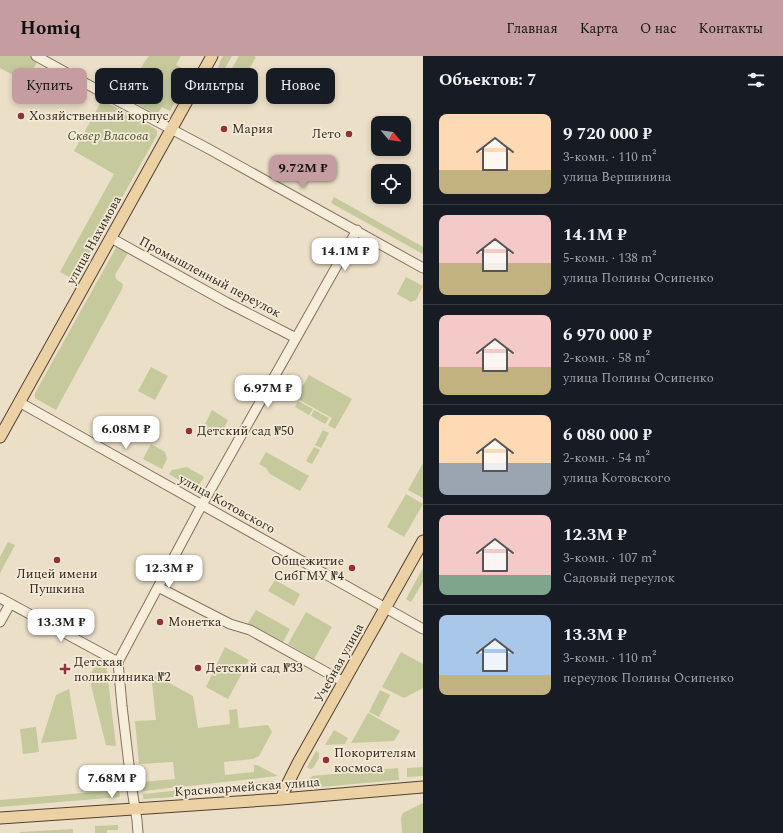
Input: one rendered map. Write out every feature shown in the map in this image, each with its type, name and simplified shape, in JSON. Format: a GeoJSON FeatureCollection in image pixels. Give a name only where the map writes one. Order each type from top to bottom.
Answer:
{"type":"FeatureCollection","features":[{"type":"Feature","properties":{"kind":"main road","name":"улица Нахимова"},"geometry":{"type":"LineString","coordinates":[[0,437],[212,56]]}},
{"type":"Feature","properties":{"kind":"main road","name":"Учебная улица"},"geometry":{"type":"LineString","coordinates":[[281,799],[286,787],[423,541]]}},
{"type":"Feature","properties":{"kind":"main road","name":"Красноармейская улица"},"geometry":{"type":"LineString","coordinates":[[0,818],[281,799],[423,787]]}},
{"type":"Feature","properties":{"kind":"street"},"geometry":{"type":"LineString","coordinates":[[36,56],[357,230],[423,268]]}},
{"type":"Feature","properties":{"kind":"street"},"geometry":{"type":"LineString","coordinates":[[138,833],[118,662],[202,505],[357,230]]}},
{"type":"Feature","properties":{"kind":"street","name":"Промышленный переулок"},"geometry":{"type":"LineString","coordinates":[[111,238],[226,302],[296,338]]}},
{"type":"Feature","properties":{"kind":"street","name":"улица Котовского"},"geometry":{"type":"LineString","coordinates":[[19,402],[423,629]]}},
{"type":"Feature","properties":{"kind":"street"},"geometry":{"type":"LineString","coordinates":[[158,587],[230,624],[250,630],[344,682]]}},
{"type":"Feature","properties":{"kind":"street"},"geometry":{"type":"LineString","coordinates":[[0,598],[118,662]]}},
{"type":"Feature","properties":{"kind":"street"},"geometry":{"type":"LineString","coordinates":[[0,622],[10,604]]}},
{"type":"Feature","properties":{"kind":"green space"},"geometry":{"type":"Polygon","coordinates":[[[0,56],[31,56],[38,60],[34,68],[12,68],[12,74],[0,68],[0,56]]]}},
{"type":"Feature","properties":{"kind":"green space"},"geometry":{"type":"Polygon","coordinates":[[[149,56],[181,56],[176,65],[182,68],[171,68],[171,104],[174,104],[170,111],[162,107],[157,115],[137,104],[163,104],[163,68],[141,68],[149,56]]]}},
{"type":"Feature","properties":{"kind":"green space"},"geometry":{"type":"Polygon","coordinates":[[[223,56],[232,56],[225,68],[218,68],[223,56]]]}},
{"type":"Feature","properties":{"kind":"green space"},"geometry":{"type":"Polygon","coordinates":[[[239,56],[256,57],[250,68],[232,68],[239,56]]]}},
{"type":"Feature","properties":{"kind":"green space","name":"Сквер Власова"},"geometry":{"type":"Polygon","coordinates":[[[100,104],[109,104],[157,131],[157,135],[77,278],[73,279],[60,272],[114,174],[74,151],[100,104]]]}},
{"type":"Feature","properties":{"kind":"green space"},"geometry":{"type":"Polygon","coordinates":[[[334,197],[423,247],[423,254],[331,203],[334,197]]]}},
{"type":"Feature","properties":{"kind":"green space"},"geometry":{"type":"Polygon","coordinates":[[[117,246],[128,253],[115,275],[116,279],[123,284],[122,289],[56,410],[35,398],[35,393],[117,246]]]}},
{"type":"Feature","properties":{"kind":"green space"},"geometry":{"type":"Polygon","coordinates":[[[406,277],[423,286],[416,300],[411,302],[397,294],[406,277]]]}},
{"type":"Feature","properties":{"kind":"green space"},"geometry":{"type":"Polygon","coordinates":[[[151,367],[168,376],[155,400],[138,391],[151,367]]]}},
{"type":"Feature","properties":{"kind":"green space"},"geometry":{"type":"Polygon","coordinates":[[[309,375],[352,399],[335,429],[328,425],[332,418],[296,398],[309,375]]]}},
{"type":"Feature","properties":{"kind":"green space"},"geometry":{"type":"Polygon","coordinates":[[[298,401],[313,409],[309,415],[295,407],[298,401]]]}},
{"type":"Feature","properties":{"kind":"green space"},"geometry":{"type":"Polygon","coordinates":[[[212,410],[228,420],[220,435],[204,426],[212,410]]]}},
{"type":"Feature","properties":{"kind":"green space"},"geometry":{"type":"Polygon","coordinates":[[[314,410],[329,418],[325,424],[311,416],[314,410]]]}},
{"type":"Feature","properties":{"kind":"green space"},"geometry":{"type":"Polygon","coordinates":[[[323,430],[329,433],[321,448],[315,445],[323,430]]]}},
{"type":"Feature","properties":{"kind":"green space"},"geometry":{"type":"Polygon","coordinates":[[[151,444],[165,452],[167,459],[162,469],[143,459],[151,444]]]}},
{"type":"Feature","properties":{"kind":"green space"},"geometry":{"type":"Polygon","coordinates":[[[314,447],[320,450],[312,464],[306,461],[314,447]]]}},
{"type":"Feature","properties":{"kind":"green space"},"geometry":{"type":"Polygon","coordinates":[[[266,452],[309,476],[300,491],[270,474],[266,468],[259,464],[266,452]]]}},
{"type":"Feature","properties":{"kind":"green space"},"geometry":{"type":"Polygon","coordinates":[[[423,463],[423,498],[408,490],[423,463]]]}},
{"type":"Feature","properties":{"kind":"green space"},"geometry":{"type":"Polygon","coordinates":[[[187,467],[204,477],[196,490],[169,474],[172,470],[187,467]]]}},
{"type":"Feature","properties":{"kind":"green space"},"geometry":{"type":"Polygon","coordinates":[[[406,494],[423,504],[404,537],[387,527],[406,494]]]}},
{"type":"Feature","properties":{"kind":"green space"},"geometry":{"type":"Polygon","coordinates":[[[8,542],[15,545],[0,573],[0,557],[8,542]]]}},
{"type":"Feature","properties":{"kind":"green space"},"geometry":{"type":"Polygon","coordinates":[[[423,568],[423,582],[411,602],[406,599],[423,568]]]}},
{"type":"Feature","properties":{"kind":"green space"},"geometry":{"type":"Polygon","coordinates":[[[275,580],[300,594],[294,606],[268,591],[275,580]]]}},
{"type":"Feature","properties":{"kind":"green space"},"geometry":{"type":"Polygon","coordinates":[[[256,610],[290,629],[282,644],[247,625],[256,610]]]}},
{"type":"Feature","properties":{"kind":"green space"},"geometry":{"type":"Polygon","coordinates":[[[306,612],[332,627],[314,659],[288,644],[306,612]]]}},
{"type":"Feature","properties":{"kind":"green space"},"geometry":{"type":"Polygon","coordinates":[[[225,647],[249,660],[228,699],[206,687],[225,647]]]}},
{"type":"Feature","properties":{"kind":"green space"},"geometry":{"type":"Polygon","coordinates":[[[401,652],[423,664],[423,688],[404,698],[382,687],[401,652]]]}},
{"type":"Feature","properties":{"kind":"green space"},"geometry":{"type":"Polygon","coordinates":[[[99,659],[106,663],[116,746],[106,745],[89,677],[99,659]]]}},
{"type":"Feature","properties":{"kind":"green space"},"geometry":{"type":"Polygon","coordinates":[[[151,673],[193,696],[198,728],[230,724],[229,710],[237,709],[239,728],[268,725],[272,732],[259,756],[253,759],[224,762],[225,775],[254,772],[254,765],[257,765],[278,776],[143,791],[142,782],[175,779],[173,762],[139,764],[135,721],[156,720],[151,673]]]}},
{"type":"Feature","properties":{"kind":"green space"},"geometry":{"type":"Polygon","coordinates":[[[69,689],[77,739],[41,743],[56,695],[69,689]]]}},
{"type":"Feature","properties":{"kind":"green space"},"geometry":{"type":"Polygon","coordinates":[[[380,690],[390,695],[379,717],[369,712],[380,690]]]}},
{"type":"Feature","properties":{"kind":"green space"},"geometry":{"type":"Polygon","coordinates":[[[368,713],[400,731],[394,741],[351,743],[368,713]]]}},
{"type":"Feature","properties":{"kind":"green space"},"geometry":{"type":"Polygon","coordinates":[[[36,727],[39,752],[23,754],[20,729],[36,727]]]}},
{"type":"Feature","properties":{"kind":"green space"},"geometry":{"type":"Polygon","coordinates":[[[334,730],[348,738],[345,744],[325,745],[334,730]]]}},
{"type":"Feature","properties":{"kind":"green space"},"geometry":{"type":"Polygon","coordinates":[[[316,751],[319,753],[319,758],[313,768],[310,769],[307,767],[316,751]]]}},
{"type":"Feature","properties":{"kind":"green space"},"geometry":{"type":"Polygon","coordinates":[[[423,767],[423,776],[407,777],[407,768],[423,767]]]}},
{"type":"Feature","properties":{"kind":"green space"},"geometry":{"type":"Polygon","coordinates":[[[398,768],[399,780],[309,788],[309,781],[312,776],[398,768]]]}},
{"type":"Feature","properties":{"kind":"green space"},"geometry":{"type":"Polygon","coordinates":[[[273,781],[273,788],[266,791],[143,799],[143,794],[273,781]]]}},
{"type":"Feature","properties":{"kind":"green space"},"geometry":{"type":"Polygon","coordinates":[[[119,790],[120,797],[0,807],[0,800],[119,790]]]}},
{"type":"Feature","properties":{"kind":"green space"},"geometry":{"type":"Polygon","coordinates":[[[423,803],[423,833],[402,833],[401,818],[403,813],[423,803]]]}},
{"type":"Feature","properties":{"kind":"green space"},"geometry":{"type":"Polygon","coordinates":[[[118,825],[118,830],[107,830],[107,833],[95,833],[95,826],[118,825]]]}},
{"type":"Feature","properties":{"kind":"green space"},"geometry":{"type":"Polygon","coordinates":[[[73,829],[73,833],[20,833],[20,832],[73,829]]]}},
{"type":"Feature","properties":{"kind":"place","name":"Хозяйственный корпус"},"geometry":{"type":"Point","coordinates":[21,116]}},
{"type":"Feature","properties":{"kind":"place","name":"Мария"},"geometry":{"type":"Point","coordinates":[224,129]}},
{"type":"Feature","properties":{"kind":"place","name":"Лето"},"geometry":{"type":"Point","coordinates":[349,134]}},
{"type":"Feature","properties":{"kind":"place","name":"Детский сад №50"},"geometry":{"type":"Point","coordinates":[189,431]}},
{"type":"Feature","properties":{"kind":"place","name":"Лицей имени Пушкина"},"geometry":{"type":"Point","coordinates":[57,560]}},
{"type":"Feature","properties":{"kind":"place","name":"Общежитие СибГМУ №4"},"geometry":{"type":"Point","coordinates":[352,568]}},
{"type":"Feature","properties":{"kind":"place","name":"Монетка"},"geometry":{"type":"Point","coordinates":[160,622]}},
{"type":"Feature","properties":{"kind":"place","name":"Детский сад №33"},"geometry":{"type":"Point","coordinates":[198,668]}},
{"type":"Feature","properties":{"kind":"place","name":"Детская поликлиника №2"},"geometry":{"type":"Point","coordinates":[65,669]}},
{"type":"Feature","properties":{"kind":"place","name":"Покорителям космоса"},"geometry":{"type":"Point","coordinates":[326,760]}}]}
